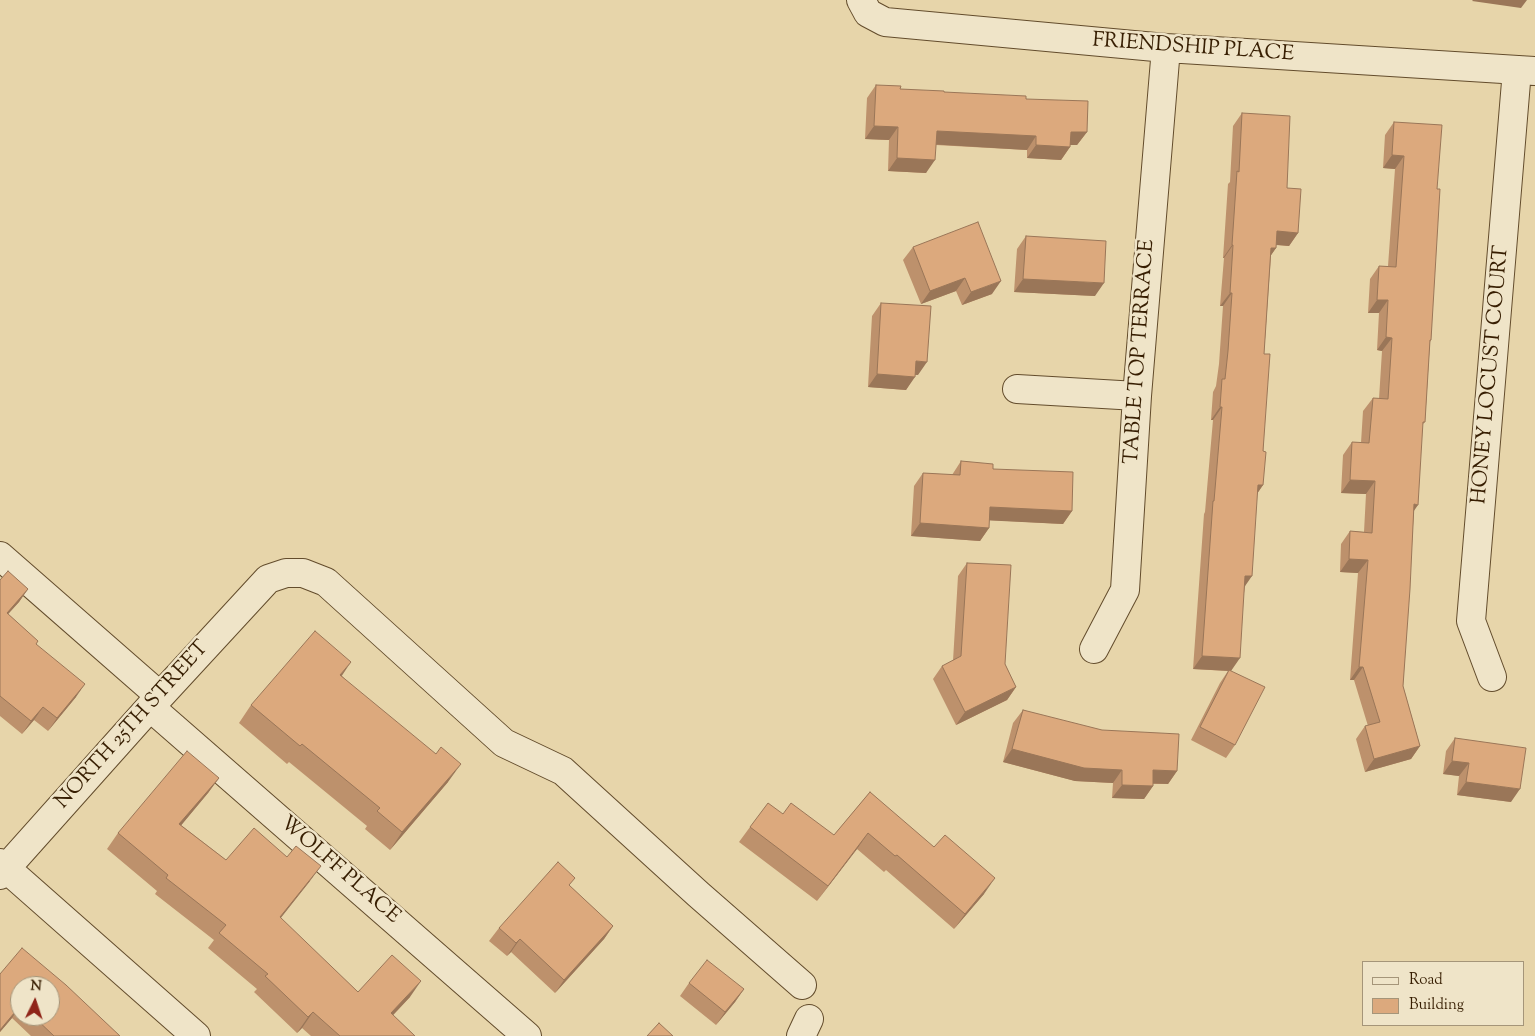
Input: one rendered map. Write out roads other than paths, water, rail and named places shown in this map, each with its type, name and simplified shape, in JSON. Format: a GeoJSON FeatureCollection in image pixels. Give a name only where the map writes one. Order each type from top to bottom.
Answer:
{"type":"FeatureCollection","features":[{"type":"Feature","properties":{"kind":"street","name":"FRIENDSHIP PLACE"},"geometry":{"type":"LineString","coordinates":[[861,0],[868,13],[885,22],[1166,48],[1526,70]]}},
{"type":"Feature","properties":{"kind":"street","name":"TABLE TOP TERRACE"},"geometry":{"type":"LineString","coordinates":[[1094,649],[1125,590],[1137,396],[1166,48]]}},
{"type":"Feature","properties":{"kind":"street","name":"HONEY LOCUST COURT"},"geometry":{"type":"LineString","coordinates":[[1492,677],[1471,621],[1526,70]]}},
{"type":"Feature","properties":{"kind":"street"},"geometry":{"type":"LineString","coordinates":[[1017,389],[1137,396]]}},
{"type":"Feature","properties":{"kind":"street","name":"WOLFF PLACE"},"geometry":{"type":"LineString","coordinates":[[0,556],[155,701],[527,1036]]}},
{"type":"Feature","properties":{"kind":"street","name":"NORTH 25TH STREET"},"geometry":{"type":"LineString","coordinates":[[2,869],[268,579],[286,573],[303,573],[326,582],[504,743],[563,771],[698,894],[802,985]]}},
{"type":"Feature","properties":{"kind":"street"},"geometry":{"type":"LineString","coordinates":[[2,869],[196,1036]]}}]}
